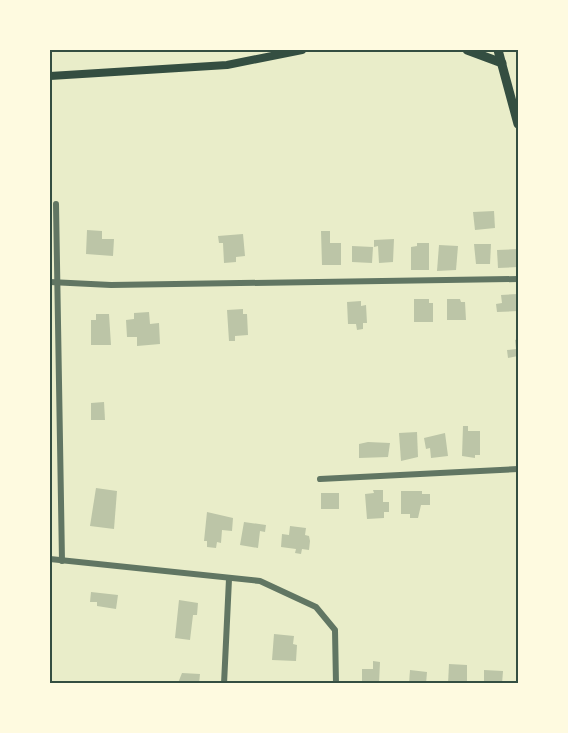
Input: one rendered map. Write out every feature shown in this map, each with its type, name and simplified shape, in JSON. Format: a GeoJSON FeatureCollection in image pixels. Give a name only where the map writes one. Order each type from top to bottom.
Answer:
{"type":"FeatureCollection","features":[{"type":"Feature","properties":{"kind":"main road"},"geometry":{"type":"LineString","coordinates":[[50,76],[227,65],[302,50]]}},
{"type":"Feature","properties":{"kind":"main road"},"geometry":{"type":"LineString","coordinates":[[468,50],[502,63]]}},
{"type":"Feature","properties":{"kind":"main road"},"geometry":{"type":"LineString","coordinates":[[498,50],[519,124]]}},
{"type":"Feature","properties":{"kind":"street"},"geometry":{"type":"LineString","coordinates":[[56,204],[62,561]]}},
{"type":"Feature","properties":{"kind":"street"},"geometry":{"type":"LineString","coordinates":[[50,282],[111,285],[519,279]]}},
{"type":"Feature","properties":{"kind":"street"},"geometry":{"type":"LineString","coordinates":[[320,479],[519,469]]}},
{"type":"Feature","properties":{"kind":"street"},"geometry":{"type":"LineString","coordinates":[[50,560],[260,581],[316,607],[335,630],[336,684]]}},
{"type":"Feature","properties":{"kind":"street"},"geometry":{"type":"LineString","coordinates":[[224,684],[230,579]]}},
{"type":"Feature","properties":{"kind":"building"},"geometry":{"type":"Polygon","coordinates":[[[494,211],[495,228],[475,230],[473,212],[494,211]]]}},
{"type":"Feature","properties":{"kind":"building"},"geometry":{"type":"Polygon","coordinates":[[[87,230],[102,231],[102,239],[114,239],[113,256],[86,254],[87,230]]]}},
{"type":"Feature","properties":{"kind":"building"},"geometry":{"type":"Polygon","coordinates":[[[321,231],[330,231],[330,243],[341,243],[341,265],[322,265],[321,231]]]}},
{"type":"Feature","properties":{"kind":"building"},"geometry":{"type":"Polygon","coordinates":[[[243,234],[245,256],[236,257],[236,262],[224,263],[223,243],[219,243],[218,236],[243,234]]]}},
{"type":"Feature","properties":{"kind":"building"},"geometry":{"type":"Polygon","coordinates":[[[394,239],[393,262],[379,263],[378,246],[374,247],[374,240],[394,239]]]}},
{"type":"Feature","properties":{"kind":"building"},"geometry":{"type":"Polygon","coordinates":[[[417,243],[429,243],[429,270],[411,270],[411,247],[417,246],[417,243]]]}},
{"type":"Feature","properties":{"kind":"building"},"geometry":{"type":"Polygon","coordinates":[[[474,244],[491,244],[490,264],[476,264],[474,244]]]}},
{"type":"Feature","properties":{"kind":"building"},"geometry":{"type":"Polygon","coordinates":[[[439,245],[458,246],[456,270],[437,271],[439,245]]]}},
{"type":"Feature","properties":{"kind":"building"},"geometry":{"type":"Polygon","coordinates":[[[352,246],[373,247],[372,263],[352,262],[352,246]]]}},
{"type":"Feature","properties":{"kind":"building"},"geometry":{"type":"Polygon","coordinates":[[[518,249],[518,267],[498,268],[497,250],[518,249]]]}},
{"type":"Feature","properties":{"kind":"building"},"geometry":{"type":"Polygon","coordinates":[[[518,294],[518,311],[497,312],[496,304],[502,303],[501,295],[518,294]]]}},
{"type":"Feature","properties":{"kind":"building"},"geometry":{"type":"Polygon","coordinates":[[[414,299],[429,299],[429,303],[433,303],[433,322],[414,322],[414,299]]]}},
{"type":"Feature","properties":{"kind":"building"},"geometry":{"type":"Polygon","coordinates":[[[447,299],[460,299],[461,302],[465,302],[466,320],[447,320],[447,299]]]}},
{"type":"Feature","properties":{"kind":"building"},"geometry":{"type":"Polygon","coordinates":[[[361,301],[361,306],[366,305],[367,323],[363,323],[363,329],[357,330],[356,324],[348,324],[347,302],[361,301]]]}},
{"type":"Feature","properties":{"kind":"building"},"geometry":{"type":"Polygon","coordinates":[[[243,309],[243,314],[247,314],[248,335],[235,336],[235,341],[229,341],[227,310],[243,309]]]}},
{"type":"Feature","properties":{"kind":"building"},"geometry":{"type":"Polygon","coordinates":[[[149,312],[150,324],[159,323],[160,344],[137,346],[137,337],[127,337],[126,320],[134,319],[134,313],[149,312]]]}},
{"type":"Feature","properties":{"kind":"building"},"geometry":{"type":"Polygon","coordinates":[[[96,314],[109,314],[111,345],[91,345],[91,320],[96,320],[96,314]]]}},
{"type":"Feature","properties":{"kind":"building"},"geometry":{"type":"Polygon","coordinates":[[[518,339],[518,356],[508,358],[507,350],[516,349],[515,340],[518,339]]]}},
{"type":"Feature","properties":{"kind":"building"},"geometry":{"type":"Polygon","coordinates":[[[104,402],[105,420],[91,420],[91,403],[104,402]]]}},
{"type":"Feature","properties":{"kind":"building"},"geometry":{"type":"Polygon","coordinates":[[[463,426],[468,426],[468,431],[480,431],[480,455],[475,455],[475,458],[462,456],[463,426]]]}},
{"type":"Feature","properties":{"kind":"building"},"geometry":{"type":"Polygon","coordinates":[[[417,432],[418,457],[401,461],[399,433],[417,432]]]}},
{"type":"Feature","properties":{"kind":"building"},"geometry":{"type":"Polygon","coordinates":[[[445,433],[448,456],[431,458],[430,448],[426,449],[424,438],[445,433]]]}},
{"type":"Feature","properties":{"kind":"building"},"geometry":{"type":"Polygon","coordinates":[[[390,443],[388,457],[359,458],[359,444],[390,443]]]}},
{"type":"Feature","properties":{"kind":"building"},"geometry":{"type":"Polygon","coordinates":[[[96,488],[117,491],[114,529],[90,526],[96,488]]]}},
{"type":"Feature","properties":{"kind":"building"},"geometry":{"type":"Polygon","coordinates":[[[373,490],[383,490],[383,502],[389,502],[389,512],[384,512],[384,518],[367,519],[365,494],[374,493],[373,490]]]}},
{"type":"Feature","properties":{"kind":"building"},"geometry":{"type":"Polygon","coordinates":[[[401,491],[422,491],[422,494],[430,494],[430,505],[421,505],[418,518],[410,518],[410,514],[401,514],[401,491]]]}},
{"type":"Feature","properties":{"kind":"building"},"geometry":{"type":"Polygon","coordinates":[[[321,493],[339,493],[339,509],[321,509],[321,493]]]}},
{"type":"Feature","properties":{"kind":"building"},"geometry":{"type":"Polygon","coordinates":[[[207,512],[233,518],[232,531],[222,530],[221,543],[217,542],[216,548],[207,547],[207,541],[204,541],[207,512]]]}},
{"type":"Feature","properties":{"kind":"building"},"geometry":{"type":"Polygon","coordinates":[[[244,522],[266,525],[265,532],[260,531],[258,548],[240,545],[244,522]]]}},
{"type":"Feature","properties":{"kind":"building"},"geometry":{"type":"Polygon","coordinates":[[[290,526],[306,528],[305,535],[309,536],[310,541],[309,550],[302,549],[301,554],[295,553],[296,549],[281,547],[282,534],[289,535],[290,526]]]}},
{"type":"Feature","properties":{"kind":"building"},"geometry":{"type":"Polygon","coordinates":[[[91,592],[118,595],[116,609],[97,606],[97,602],[90,602],[91,592]]]}},
{"type":"Feature","properties":{"kind":"building"},"geometry":{"type":"Polygon","coordinates":[[[179,600],[198,603],[197,615],[193,615],[190,640],[175,638],[179,600]]]}},
{"type":"Feature","properties":{"kind":"building"},"geometry":{"type":"Polygon","coordinates":[[[274,634],[294,636],[293,644],[297,645],[296,661],[272,660],[274,634]]]}},
{"type":"Feature","properties":{"kind":"building"},"geometry":{"type":"Polygon","coordinates":[[[373,661],[380,662],[379,684],[362,684],[362,669],[373,669],[373,661]]]}},
{"type":"Feature","properties":{"kind":"building"},"geometry":{"type":"Polygon","coordinates":[[[449,664],[467,665],[467,684],[448,684],[449,664]]]}},
{"type":"Feature","properties":{"kind":"building"},"geometry":{"type":"Polygon","coordinates":[[[410,670],[427,672],[426,684],[409,684],[410,670]]]}},
{"type":"Feature","properties":{"kind":"building"},"geometry":{"type":"Polygon","coordinates":[[[484,670],[503,671],[502,684],[484,684],[484,670]]]}},
{"type":"Feature","properties":{"kind":"building"},"geometry":{"type":"Polygon","coordinates":[[[182,673],[200,674],[199,684],[178,683],[182,673]]]}}]}
